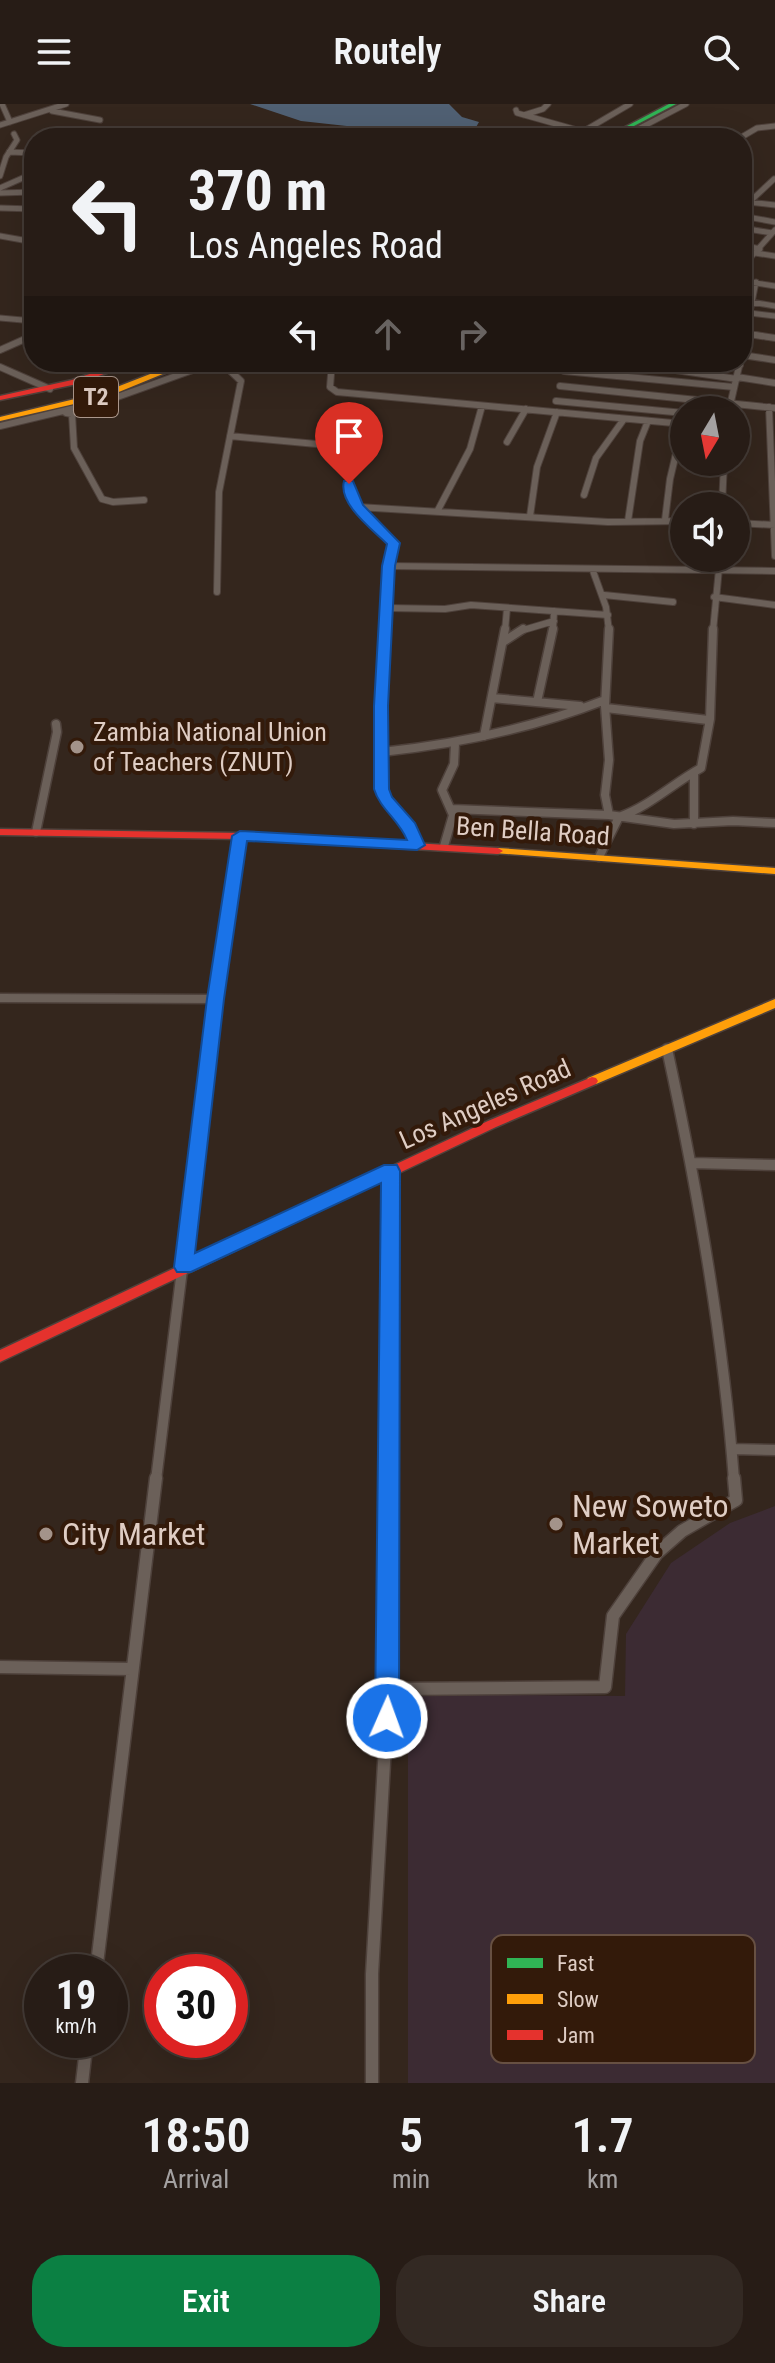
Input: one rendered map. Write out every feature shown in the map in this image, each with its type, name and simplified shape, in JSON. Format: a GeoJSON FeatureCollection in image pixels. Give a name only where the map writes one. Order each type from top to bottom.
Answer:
{"type":"FeatureCollection","features":[{"type":"Feature","properties":{"kind":"main road"},"geometry":{"type":"LineString","coordinates":[[601,128],[658,104]]}},
{"type":"Feature","properties":{"kind":"main road"},"geometry":{"type":"LineString","coordinates":[[637,128],[673,104]]}},
{"type":"Feature","properties":{"kind":"main road"},"geometry":{"type":"LineString","coordinates":[[0,398],[50,389],[102,372]]}},
{"type":"Feature","properties":{"kind":"main road","name":"T2"},"geometry":{"type":"LineString","coordinates":[[0,411],[88,392],[142,372]]}},
{"type":"Feature","properties":{"kind":"main road","name":"T2"},"geometry":{"type":"LineString","coordinates":[[0,419],[140,387],[169,372]]}},
{"type":"Feature","properties":{"kind":"main road"},"geometry":{"type":"LineString","coordinates":[[358,507],[393,539],[381,706],[384,798],[408,823],[417,845]]}},
{"type":"Feature","properties":{"kind":"main road","name":"Ben Bella Road"},"geometry":{"type":"LineString","coordinates":[[0,832],[240,836],[444,846],[775,871]]}},
{"type":"Feature","properties":{"kind":"main road","name":"Los Angeles Road"},"geometry":{"type":"LineString","coordinates":[[0,1356],[390,1171],[775,1003]]}},
{"type":"Feature","properties":{"kind":"street"},"geometry":{"type":"LineString","coordinates":[[2,104],[10,122]]}},
{"type":"Feature","properties":{"kind":"street"},"geometry":{"type":"LineString","coordinates":[[0,125],[66,104]]}},
{"type":"Feature","properties":{"kind":"street"},"geometry":{"type":"LineString","coordinates":[[524,115],[543,109],[548,104]]}},
{"type":"Feature","properties":{"kind":"street"},"geometry":{"type":"LineString","coordinates":[[596,128],[630,104]]}},
{"type":"Feature","properties":{"kind":"street"},"geometry":{"type":"LineString","coordinates":[[640,128],[686,104]]}},
{"type":"Feature","properties":{"kind":"street"},"geometry":{"type":"LineString","coordinates":[[48,110],[100,120]]}},
{"type":"Feature","properties":{"kind":"street"},"geometry":{"type":"LineString","coordinates":[[516,110],[567,128]]}},
{"type":"Feature","properties":{"kind":"street"},"geometry":{"type":"LineString","coordinates":[[752,131],[775,126]]}},
{"type":"Feature","properties":{"kind":"street"},"geometry":{"type":"LineString","coordinates":[[0,176],[18,137],[14,134]]}},
{"type":"Feature","properties":{"kind":"street"},"geometry":{"type":"LineString","coordinates":[[9,152],[24,153]]}},
{"type":"Feature","properties":{"kind":"street"},"geometry":{"type":"LineString","coordinates":[[0,190],[24,178]]}},
{"type":"Feature","properties":{"kind":"street"},"geometry":{"type":"LineString","coordinates":[[752,198],[774,179]]}},
{"type":"Feature","properties":{"kind":"street"},"geometry":{"type":"LineString","coordinates":[[0,190],[24,191]]}},
{"type":"Feature","properties":{"kind":"street"},"geometry":{"type":"LineString","coordinates":[[752,202],[775,205]]}},
{"type":"Feature","properties":{"kind":"street"},"geometry":{"type":"LineString","coordinates":[[0,208],[24,209]]}},
{"type":"Feature","properties":{"kind":"street"},"geometry":{"type":"LineString","coordinates":[[752,218],[775,222]]}},
{"type":"Feature","properties":{"kind":"street"},"geometry":{"type":"LineString","coordinates":[[752,229],[774,232]]}},
{"type":"Feature","properties":{"kind":"street"},"geometry":{"type":"LineString","coordinates":[[752,257],[774,232]]}},
{"type":"Feature","properties":{"kind":"street"},"geometry":{"type":"LineString","coordinates":[[1,236],[24,240]]}},
{"type":"Feature","properties":{"kind":"street"},"geometry":{"type":"LineString","coordinates":[[752,249],[775,256]]}},
{"type":"Feature","properties":{"kind":"street"},"geometry":{"type":"LineString","coordinates":[[752,282],[775,286]]}},
{"type":"Feature","properties":{"kind":"street"},"geometry":{"type":"LineString","coordinates":[[752,300],[756,282]]}},
{"type":"Feature","properties":{"kind":"street"},"geometry":{"type":"LineString","coordinates":[[752,305],[775,306]]}},
{"type":"Feature","properties":{"kind":"street"},"geometry":{"type":"LineString","coordinates":[[752,305],[775,316]]}},
{"type":"Feature","properties":{"kind":"street"},"geometry":{"type":"LineString","coordinates":[[0,318],[24,320]]}},
{"type":"Feature","properties":{"kind":"street"},"geometry":{"type":"LineString","coordinates":[[752,336],[775,338]]}},
{"type":"Feature","properties":{"kind":"street"},"geometry":{"type":"LineString","coordinates":[[0,350],[24,339]]}},
{"type":"Feature","properties":{"kind":"street"},"geometry":{"type":"LineString","coordinates":[[752,354],[775,360]]}},
{"type":"Feature","properties":{"kind":"street"},"geometry":{"type":"LineString","coordinates":[[0,367],[50,389]]}},
{"type":"Feature","properties":{"kind":"street"},"geometry":{"type":"LineString","coordinates":[[0,426],[65,413],[185,372]]}},
{"type":"Feature","properties":{"kind":"street"},"geometry":{"type":"LineString","coordinates":[[217,592],[219,492],[241,381],[235,372]]}},
{"type":"Feature","properties":{"kind":"street"},"geometry":{"type":"LineString","coordinates":[[331,372],[330,387],[334,391],[670,423]]}},
{"type":"Feature","properties":{"kind":"street"},"geometry":{"type":"LineString","coordinates":[[530,516],[537,467],[555,412],[564,372]]}},
{"type":"Feature","properties":{"kind":"street"},"geometry":{"type":"LineString","coordinates":[[575,372],[734,387]]}},
{"type":"Feature","properties":{"kind":"street"},"geometry":{"type":"LineString","coordinates":[[694,372],[775,383]]}},
{"type":"Feature","properties":{"kind":"street"},"geometry":{"type":"LineString","coordinates":[[731,396],[738,372]]}},
{"type":"Feature","properties":{"kind":"street"},"geometry":{"type":"LineString","coordinates":[[560,386],[673,396]]}},
{"type":"Feature","properties":{"kind":"street"},"geometry":{"type":"LineString","coordinates":[[556,401],[670,412]]}},
{"type":"Feature","properties":{"kind":"street"},"geometry":{"type":"LineString","coordinates":[[750,404],[772,408],[775,556]]}},
{"type":"Feature","properties":{"kind":"street"},"geometry":{"type":"LineString","coordinates":[[438,510],[470,449],[482,406]]}},
{"type":"Feature","properties":{"kind":"street"},"geometry":{"type":"LineString","coordinates":[[49,409],[72,414],[74,448],[102,499],[113,502],[144,500]]}},
{"type":"Feature","properties":{"kind":"street"},"geometry":{"type":"LineString","coordinates":[[507,442],[526,409]]}},
{"type":"Feature","properties":{"kind":"street"},"geometry":{"type":"LineString","coordinates":[[584,495],[596,458],[624,419]]}},
{"type":"Feature","properties":{"kind":"street"},"geometry":{"type":"LineString","coordinates":[[628,521],[640,441],[648,421]]}},
{"type":"Feature","properties":{"kind":"street"},"geometry":{"type":"LineString","coordinates":[[230,436],[349,447],[349,492],[358,507],[628,521],[670,520]]}},
{"type":"Feature","properties":{"kind":"street"},"geometry":{"type":"LineString","coordinates":[[665,520],[671,476]]}},
{"type":"Feature","properties":{"kind":"street"},"geometry":{"type":"LineString","coordinates":[[750,524],[775,525]]}},
{"type":"Feature","properties":{"kind":"street"},"geometry":{"type":"LineString","coordinates":[[389,566],[670,571]]}},
{"type":"Feature","properties":{"kind":"street"},"geometry":{"type":"LineString","coordinates":[[593,571],[604,595],[611,634],[605,704],[609,756],[604,803],[609,815]]}},
{"type":"Feature","properties":{"kind":"street"},"geometry":{"type":"LineString","coordinates":[[750,571],[775,571]]}},
{"type":"Feature","properties":{"kind":"street"},"geometry":{"type":"LineString","coordinates":[[599,857],[619,817],[646,807],[668,786],[701,768],[708,720],[718,572]]}},
{"type":"Feature","properties":{"kind":"street"},"geometry":{"type":"LineString","coordinates":[[604,595],[673,602]]}},
{"type":"Feature","properties":{"kind":"street"},"geometry":{"type":"LineString","coordinates":[[714,597],[775,605]]}},
{"type":"Feature","properties":{"kind":"street"},"geometry":{"type":"LineString","coordinates":[[388,608],[445,609],[471,605],[608,615]]}},
{"type":"Feature","properties":{"kind":"street"},"geometry":{"type":"LineString","coordinates":[[484,736],[507,608]]}},
{"type":"Feature","properties":{"kind":"street"},"geometry":{"type":"LineString","coordinates":[[537,702],[553,639],[554,611]]}},
{"type":"Feature","properties":{"kind":"street"},"geometry":{"type":"LineString","coordinates":[[503,642],[524,628],[554,621]]}},
{"type":"Feature","properties":{"kind":"street"},"geometry":{"type":"LineString","coordinates":[[492,698],[583,706],[605,704],[708,720]]}},
{"type":"Feature","properties":{"kind":"street"},"geometry":{"type":"LineString","coordinates":[[382,752],[455,744],[564,716],[583,706]]}},
{"type":"Feature","properties":{"kind":"street"},"geometry":{"type":"LineString","coordinates":[[36,832],[57,732],[56,724]]}},
{"type":"Feature","properties":{"kind":"street"},"geometry":{"type":"LineString","coordinates":[[444,846],[453,815],[442,790],[454,764],[455,744]]}},
{"type":"Feature","properties":{"kind":"street"},"geometry":{"type":"LineString","coordinates":[[694,774],[694,824]]}},
{"type":"Feature","properties":{"kind":"street"},"geometry":{"type":"LineString","coordinates":[[452,809],[609,815],[658,823],[694,824],[774,823],[775,813]]}},
{"type":"Feature","properties":{"kind":"street"},"geometry":{"type":"LineString","coordinates":[[98,1954],[215,999],[240,836]]}},
{"type":"Feature","properties":{"kind":"street"},"geometry":{"type":"LineString","coordinates":[[0,998],[215,999]]}},
{"type":"Feature","properties":{"kind":"street"},"geometry":{"type":"LineString","coordinates":[[388,1693],[396,1689],[605,1687],[613,1616],[657,1553],[682,1531],[736,1500],[732,1449],[692,1163],[667,1049]]}},
{"type":"Feature","properties":{"kind":"street"},"geometry":{"type":"LineString","coordinates":[[692,1163],[775,1165]]}},
{"type":"Feature","properties":{"kind":"street"},"geometry":{"type":"LineString","coordinates":[[372,2083],[372,1974],[388,1693],[390,1171]]}},
{"type":"Feature","properties":{"kind":"street"},"geometry":{"type":"LineString","coordinates":[[732,1449],[775,1450]]}},
{"type":"Feature","properties":{"kind":"street"},"geometry":{"type":"LineString","coordinates":[[0,1667],[132,1669]]}},
{"type":"Feature","properties":{"kind":"street"},"geometry":{"type":"LineString","coordinates":[[82,2083],[85,2058]]}},
{"type":"Feature","properties":{"kind":"shaded area"},"geometry":{"type":"Polygon","coordinates":[[[775,1506],[775,2083],[408,2083],[408,1694],[625,1696],[626,1634],[671,1563],[730,1523],[775,1506]]]}},
{"type":"Feature","properties":{"kind":"water"},"geometry":{"type":"Polygon","coordinates":[[[250,104],[449,104],[462,117],[479,122],[476,128],[365,128],[301,121],[250,104]]]}},
{"type":"Feature","properties":{"kind":"traffic: fast"},"geometry":{"type":"LineString","coordinates":[[626,128],[673,104]]}},
{"type":"Feature","properties":{"kind":"traffic: slow"},"geometry":{"type":"LineString","coordinates":[[0,419],[106,394],[162,372]]}},
{"type":"Feature","properties":{"kind":"traffic: slow"},"geometry":{"type":"LineString","coordinates":[[358,507],[394,543],[383,633],[382,789],[384,798],[408,823],[417,845]]}},
{"type":"Feature","properties":{"kind":"traffic: slow"},"geometry":{"type":"LineString","coordinates":[[498,851],[775,871]]}},
{"type":"Feature","properties":{"kind":"traffic: slow"},"geometry":{"type":"LineString","coordinates":[[592,1081],[775,1003]]}},
{"type":"Feature","properties":{"kind":"traffic: jam"},"geometry":{"type":"LineString","coordinates":[[0,398],[74,382],[103,372]]}},
{"type":"Feature","properties":{"kind":"traffic: jam"},"geometry":{"type":"LineString","coordinates":[[0,832],[240,836],[498,851]]}},
{"type":"Feature","properties":{"kind":"traffic: jam"},"geometry":{"type":"LineString","coordinates":[[0,1356],[492,1124],[592,1081]]}},
{"type":"Feature","properties":{"kind":"place","name":"Zambia National Union of Teachers (ZNUT)"},"geometry":{"type":"Point","coordinates":[77,747]}},
{"type":"Feature","properties":{"kind":"place","name":"New Soweto Market"},"geometry":{"type":"Point","coordinates":[556,1524]}},
{"type":"Feature","properties":{"kind":"place","name":"City Market"},"geometry":{"type":"Point","coordinates":[46,1534]}},
{"type":"Feature","properties":{"kind":"route"},"geometry":{"type":"LineString","coordinates":[[349,484],[349,492],[358,507],[394,543],[387,585],[381,706],[382,789],[384,798],[408,823],[417,845],[240,836],[215,999],[184,1267],[390,1171],[387,1718]]}}]}
